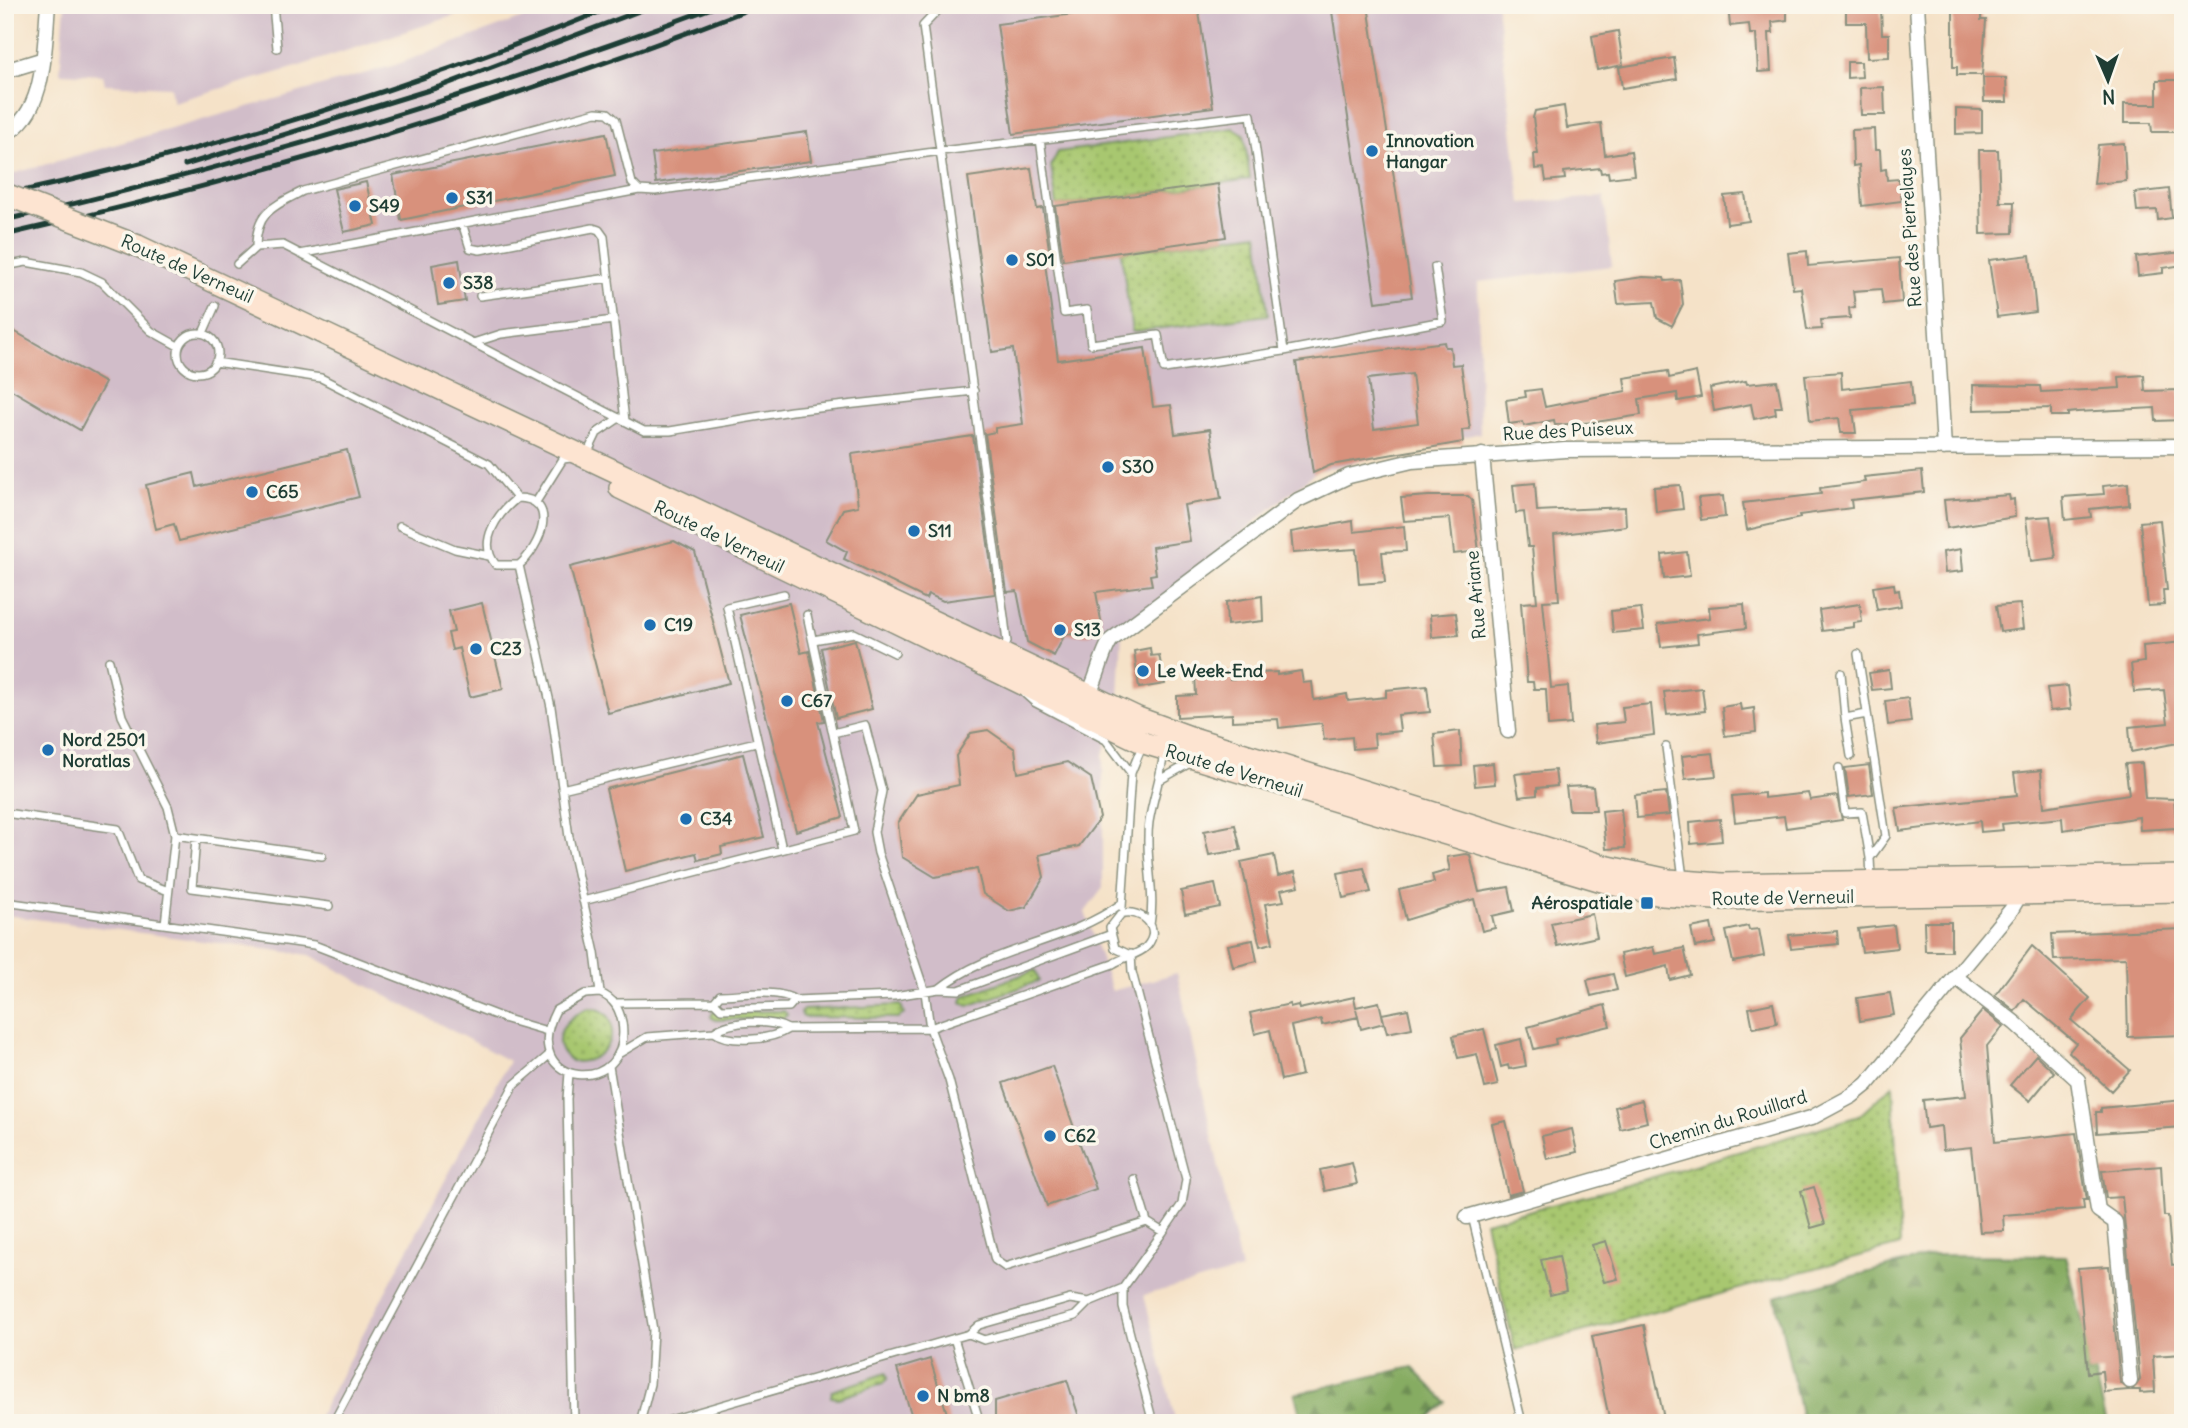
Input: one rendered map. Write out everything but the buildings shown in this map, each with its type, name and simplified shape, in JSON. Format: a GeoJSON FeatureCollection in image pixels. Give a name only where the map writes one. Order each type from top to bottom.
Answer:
{"type":"FeatureCollection","features":[{"type":"Feature","properties":{"kind":"main road","name":"Route de Verneuil"},"geometry":{"type":"LineString","coordinates":[[5,194],[138,246],[586,456],[1002,668],[1050,699],[1158,736],[1604,866],[1683,882],[1871,882],[2183,891]]}},
{"type":"Feature","properties":{"kind":"main road","name":"Route de Verneuil"},"geometry":{"type":"LineString","coordinates":[[364,353],[563,459],[1002,668],[1089,696],[1198,760],[1502,853],[1643,892],[1714,899],[1852,897],[2183,876]]}},
{"type":"Feature","properties":{"kind":"street"},"geometry":{"type":"LineString","coordinates":[[5,134],[20,127],[31,111],[48,5]]}},
{"type":"Feature","properties":{"kind":"street","name":"Rue des Pierrelayes"},"geometry":{"type":"LineString","coordinates":[[1917,5],[1944,448]]}},
{"type":"Feature","properties":{"kind":"street"},"geometry":{"type":"LineString","coordinates":[[5,71],[41,60]]}},
{"type":"Feature","properties":{"kind":"street","name":"Rue des Puiseux"},"geometry":{"type":"LineString","coordinates":[[1089,696],[1102,652],[1111,640],[1298,500],[1321,487],[1373,469],[1412,461],[1482,455],[1641,447],[2183,446]]}},
{"type":"Feature","properties":{"kind":"street","name":"Rue Ariane"},"geometry":{"type":"LineString","coordinates":[[1482,455],[1508,731]]}},
{"type":"Feature","properties":{"kind":"street"},"geometry":{"type":"LineString","coordinates":[[1050,699],[1080,699],[1089,696]]}},
{"type":"Feature","properties":{"kind":"street","name":"Chemin du Rouillard"},"geometry":{"type":"LineString","coordinates":[[1470,1216],[1811,1118],[1852,1096],[1867,1084],[2015,905],[2017,887]]}},
{"type":"Feature","properties":{"kind":"street"},"geometry":{"type":"LineString","coordinates":[[1957,978],[2015,1023],[2077,1080],[2098,1210],[2115,1222],[2130,1381]]}},
{"type":"Feature","properties":{"kind":"lane"},"geometry":{"type":"LineString","coordinates":[[273,5],[277,48]]}},
{"type":"Feature","properties":{"kind":"lane"},"geometry":{"type":"LineString","coordinates":[[943,5],[923,26],[1004,617],[1007,642],[1002,668],[1034,702],[1106,740],[1130,773]]}},
{"type":"Feature","properties":{"kind":"lane"},"geometry":{"type":"LineString","coordinates":[[256,247],[256,228],[262,218],[277,204],[303,191],[596,112],[608,113],[616,120],[632,183],[639,190]]}},
{"type":"Feature","properties":{"kind":"lane"},"geometry":{"type":"LineString","coordinates":[[300,254],[639,190],[655,191],[941,151],[1251,115],[1284,351]]}},
{"type":"Feature","properties":{"kind":"lane"},"geometry":{"type":"LineString","coordinates":[[1040,139],[1064,313],[1087,310],[1091,344],[1158,335],[1164,369],[1284,351],[1443,321],[1435,267]]}},
{"type":"Feature","properties":{"kind":"lane"},"geometry":{"type":"LineString","coordinates":[[463,223],[466,243],[470,248],[480,250],[593,228],[600,230],[604,237],[614,320],[622,419]]}},
{"type":"Feature","properties":{"kind":"lane"},"geometry":{"type":"LineString","coordinates":[[237,264],[256,247],[283,245],[644,431],[670,431],[791,411],[974,391]]}},
{"type":"Feature","properties":{"kind":"lane"},"geometry":{"type":"LineString","coordinates":[[5,266],[26,262],[81,272],[102,282],[150,331],[178,346]]}},
{"type":"Feature","properties":{"kind":"lane"},"geometry":{"type":"LineString","coordinates":[[480,296],[609,278]]}},
{"type":"Feature","properties":{"kind":"lane"},"geometry":{"type":"LineString","coordinates":[[203,333],[215,306]]}},
{"type":"Feature","properties":{"kind":"lane"},"geometry":{"type":"LineString","coordinates":[[473,343],[501,334],[614,320]]}},
{"type":"Feature","properties":{"kind":"lane"},"geometry":{"type":"LineString","coordinates":[[191,333],[203,333],[216,345],[215,362],[206,371],[193,372],[181,365],[178,346],[191,333]]}},
{"type":"Feature","properties":{"kind":"lane"},"geometry":{"type":"LineString","coordinates":[[215,362],[321,378],[489,464],[517,498],[536,502],[544,512],[543,530],[527,558],[519,565],[496,565],[489,556],[490,532],[498,517],[517,498]]}},
{"type":"Feature","properties":{"kind":"lane"},"geometry":{"type":"LineString","coordinates":[[536,502],[563,459],[586,456],[597,433],[622,419]]}},
{"type":"Feature","properties":{"kind":"lane"},"geometry":{"type":"LineString","coordinates":[[400,526],[455,549],[489,556]]}},
{"type":"Feature","properties":{"kind":"lane"},"geometry":{"type":"LineString","coordinates":[[519,565],[551,707],[562,789],[595,953],[600,993]]}},
{"type":"Feature","properties":{"kind":"lane"},"geometry":{"type":"LineString","coordinates":[[782,849],[727,607],[784,594]]}},
{"type":"Feature","properties":{"kind":"lane"},"geometry":{"type":"LineString","coordinates":[[583,901],[854,831],[807,615]]}},
{"type":"Feature","properties":{"kind":"lane"},"geometry":{"type":"LineString","coordinates":[[813,640],[854,633],[895,653]]}},
{"type":"Feature","properties":{"kind":"lane"},"geometry":{"type":"LineString","coordinates":[[1858,654],[1886,836],[1870,858]]}},
{"type":"Feature","properties":{"kind":"lane"},"geometry":{"type":"LineString","coordinates":[[109,661],[122,716],[168,807],[175,835],[166,890],[164,924]]}},
{"type":"Feature","properties":{"kind":"lane"},"geometry":{"type":"LineString","coordinates":[[1841,673],[1851,756]]}},
{"type":"Feature","properties":{"kind":"lane"},"geometry":{"type":"LineString","coordinates":[[1845,718],[1867,714]]}},
{"type":"Feature","properties":{"kind":"lane"},"geometry":{"type":"LineString","coordinates":[[833,733],[865,725],[882,791],[874,832],[878,852],[925,992],[930,1028],[948,1078],[995,1260],[1005,1267],[1147,1222]]}},
{"type":"Feature","properties":{"kind":"lane"},"geometry":{"type":"LineString","coordinates":[[1121,914],[1130,773],[1158,736]]}},
{"type":"Feature","properties":{"kind":"lane"},"geometry":{"type":"LineString","coordinates":[[795,1000],[789,1007],[721,1009],[714,1002],[615,1003],[600,993],[585,994],[556,1010],[547,1031],[548,1055],[559,1068],[569,1073],[590,1074],[609,1066],[620,1053],[647,1037],[715,1032],[724,1026],[779,1024],[788,1029],[930,1028],[1113,964],[1147,946],[1152,936],[1150,925],[1154,899],[1147,865],[1149,821],[1160,780],[1158,736]]}},
{"type":"Feature","properties":{"kind":"lane"},"geometry":{"type":"LineString","coordinates":[[562,789],[756,742]]}},
{"type":"Feature","properties":{"kind":"lane"},"geometry":{"type":"LineString","coordinates":[[1666,747],[1683,882]]}},
{"type":"Feature","properties":{"kind":"lane"},"geometry":{"type":"LineString","coordinates":[[1160,780],[1198,760]]}},
{"type":"Feature","properties":{"kind":"lane"},"geometry":{"type":"LineString","coordinates":[[1839,768],[1845,813],[1862,812],[1870,858],[1871,882],[1852,897]]}},
{"type":"Feature","properties":{"kind":"lane"},"geometry":{"type":"LineString","coordinates":[[5,813],[118,829],[138,880],[166,890]]}},
{"type":"Feature","properties":{"kind":"lane"},"geometry":{"type":"LineString","coordinates":[[175,835],[322,856]]}},
{"type":"Feature","properties":{"kind":"lane"},"geometry":{"type":"LineString","coordinates":[[196,838],[192,888],[330,906]]}},
{"type":"Feature","properties":{"kind":"lane"},"geometry":{"type":"LineString","coordinates":[[5,902],[314,945],[506,1019],[547,1031]]}},
{"type":"Feature","properties":{"kind":"lane"},"geometry":{"type":"LineString","coordinates":[[939,989],[962,971],[1087,926],[1122,903]]}},
{"type":"Feature","properties":{"kind":"lane"},"geometry":{"type":"LineString","coordinates":[[1130,954],[1115,948],[1109,934],[1112,922],[1121,914],[1135,912],[1150,925]]}},
{"type":"Feature","properties":{"kind":"lane"},"geometry":{"type":"LineString","coordinates":[[714,1002],[720,995],[788,995],[795,1000],[939,989],[959,990],[1109,934]]}},
{"type":"Feature","properties":{"kind":"lane"},"geometry":{"type":"LineString","coordinates":[[969,1334],[984,1340],[1075,1316],[1088,1302],[1123,1288],[1182,1204],[1186,1179],[1132,972],[1130,954]]}},
{"type":"Feature","properties":{"kind":"lane"},"geometry":{"type":"LineString","coordinates":[[615,1003],[622,1030],[620,1053]]}},
{"type":"Feature","properties":{"kind":"lane"},"geometry":{"type":"LineString","coordinates":[[715,1032],[722,1038],[758,1037],[777,1036],[788,1029]]}},
{"type":"Feature","properties":{"kind":"lane"},"geometry":{"type":"LineString","coordinates":[[333,1423],[514,1085],[548,1055]]}},
{"type":"Feature","properties":{"kind":"lane"},"geometry":{"type":"LineString","coordinates":[[609,1066],[653,1330],[650,1384],[640,1423]]}},
{"type":"Feature","properties":{"kind":"lane"},"geometry":{"type":"LineString","coordinates":[[569,1073],[567,1099],[574,1423]]}},
{"type":"Feature","properties":{"kind":"lane"},"geometry":{"type":"LineString","coordinates":[[1134,1179],[1147,1222],[1163,1232]]}},
{"type":"Feature","properties":{"kind":"lane"},"geometry":{"type":"LineString","coordinates":[[1470,1216],[1522,1423]]}},
{"type":"Feature","properties":{"kind":"lane"},"geometry":{"type":"LineString","coordinates":[[1123,1288],[1123,1307],[1153,1423]]}},
{"type":"Feature","properties":{"kind":"lane"},"geometry":{"type":"LineString","coordinates":[[660,1423],[969,1334],[979,1325],[1070,1299],[1088,1302]]}},
{"type":"Feature","properties":{"kind":"lane"},"geometry":{"type":"LineString","coordinates":[[954,1338],[980,1423]]}},
{"type":"Feature","properties":{"kind":"shaded area"},"geometry":{"type":"Polygon","coordinates":[[[65,5],[487,5],[287,70],[173,102],[170,87],[105,84],[103,75],[60,73],[65,5]]]}},
{"type":"Feature","properties":{"kind":"shaded area"},"geometry":{"type":"Polygon","coordinates":[[[557,5],[1497,5],[1521,203],[1604,197],[1612,266],[1478,282],[1480,433],[1317,471],[1122,631],[1119,699],[1103,755],[1103,888],[1085,912],[1112,991],[1177,973],[1241,1270],[1144,1295],[1176,1423],[315,1423],[509,1061],[310,955],[5,915],[5,176],[395,65],[557,5]]]}},
{"type":"Feature","properties":{"kind":"green space"},"geometry":{"type":"Polygon","coordinates":[[[1234,128],[1244,134],[1250,179],[1057,206],[1051,166],[1058,152],[1234,128]]]}},
{"type":"Feature","properties":{"kind":"green space"},"geometry":{"type":"Polygon","coordinates":[[[1258,233],[1268,315],[1132,332],[1121,252],[1258,233]]]}},
{"type":"Feature","properties":{"kind":"green space"},"geometry":{"type":"Polygon","coordinates":[[[1035,970],[1039,981],[968,1006],[962,1002],[964,996],[1035,970]]]}},
{"type":"Feature","properties":{"kind":"green space"},"geometry":{"type":"Polygon","coordinates":[[[901,1005],[904,1014],[898,1018],[803,1017],[801,1013],[803,1010],[901,1005]]]}},
{"type":"Feature","properties":{"kind":"green space"},"geometry":{"type":"Polygon","coordinates":[[[589,1008],[602,1011],[609,1018],[612,1027],[610,1038],[605,1048],[596,1056],[585,1061],[571,1061],[563,1053],[559,1038],[566,1023],[589,1008]]]}},
{"type":"Feature","properties":{"kind":"green space"},"geometry":{"type":"Polygon","coordinates":[[[784,1011],[787,1015],[783,1018],[715,1020],[711,1017],[713,1012],[784,1011]]]}},
{"type":"Feature","properties":{"kind":"green space"},"geometry":{"type":"Polygon","coordinates":[[[1893,1085],[1900,1245],[1515,1350],[1485,1222],[1613,1189],[1859,1116],[1893,1085]]]}},
{"type":"Feature","properties":{"kind":"green space"},"geometry":{"type":"Polygon","coordinates":[[[1933,1255],[2066,1256],[2107,1423],[1803,1423],[1775,1297],[1933,1255]]]}},
{"type":"Feature","properties":{"kind":"green space"},"geometry":{"type":"Polygon","coordinates":[[[1412,1367],[1446,1402],[1423,1423],[1302,1423],[1295,1394],[1412,1367]]]}},
{"type":"Feature","properties":{"kind":"green space"},"geometry":{"type":"Polygon","coordinates":[[[886,1373],[887,1379],[883,1384],[838,1398],[831,1397],[832,1391],[886,1373]]]}},
{"type":"Feature","properties":{"kind":"railway"},"geometry":{"type":"LineString","coordinates":[[5,195],[161,158],[316,113],[468,62],[617,5]]}},
{"type":"Feature","properties":{"kind":"railway"},"geometry":{"type":"LineString","coordinates":[[185,165],[439,87],[655,5]]}},
{"type":"Feature","properties":{"kind":"railway"},"geometry":{"type":"LineString","coordinates":[[5,220],[186,175],[366,124],[544,67],[720,5]]}},
{"type":"Feature","properties":{"kind":"railway"},"geometry":{"type":"LineString","coordinates":[[5,235],[197,188],[387,134],[575,73],[760,5]]}},
{"type":"Feature","properties":{"kind":"place","name":"Innovation Hangar"},"geometry":{"type":"Point","coordinates":[1372,151]}},
{"type":"Feature","properties":{"kind":"place","name":"S31"},"geometry":{"type":"Point","coordinates":[452,198]}},
{"type":"Feature","properties":{"kind":"place","name":"S49"},"geometry":{"type":"Point","coordinates":[355,206]}},
{"type":"Feature","properties":{"kind":"place","name":"S01"},"geometry":{"type":"Point","coordinates":[1012,260]}},
{"type":"Feature","properties":{"kind":"place","name":"S38"},"geometry":{"type":"Point","coordinates":[449,283]}},
{"type":"Feature","properties":{"kind":"place","name":"S30"},"geometry":{"type":"Point","coordinates":[1108,467]}},
{"type":"Feature","properties":{"kind":"place","name":"C65"},"geometry":{"type":"Point","coordinates":[252,492]}},
{"type":"Feature","properties":{"kind":"place","name":"S11"},"geometry":{"type":"Point","coordinates":[914,531]}},
{"type":"Feature","properties":{"kind":"place","name":"C19"},"geometry":{"type":"Point","coordinates":[650,625]}},
{"type":"Feature","properties":{"kind":"place","name":"S13"},"geometry":{"type":"Point","coordinates":[1060,630]}},
{"type":"Feature","properties":{"kind":"place","name":"C23"},"geometry":{"type":"Point","coordinates":[476,649]}},
{"type":"Feature","properties":{"kind":"place","name":"Le Week-End"},"geometry":{"type":"Point","coordinates":[1143,671]}},
{"type":"Feature","properties":{"kind":"place","name":"C67"},"geometry":{"type":"Point","coordinates":[787,701]}},
{"type":"Feature","properties":{"kind":"place","name":"Nord 2501 Noratlas"},"geometry":{"type":"Point","coordinates":[48,750]}},
{"type":"Feature","properties":{"kind":"place","name":"C34"},"geometry":{"type":"Point","coordinates":[686,819]}},
{"type":"Feature","properties":{"kind":"place","name":"Aérospatiale"},"geometry":{"type":"Point","coordinates":[1647,903]}},
{"type":"Feature","properties":{"kind":"place","name":"C62"},"geometry":{"type":"Point","coordinates":[1050,1136]}},
{"type":"Feature","properties":{"kind":"place","name":"N bm8"},"geometry":{"type":"Point","coordinates":[923,1396]}}]}
